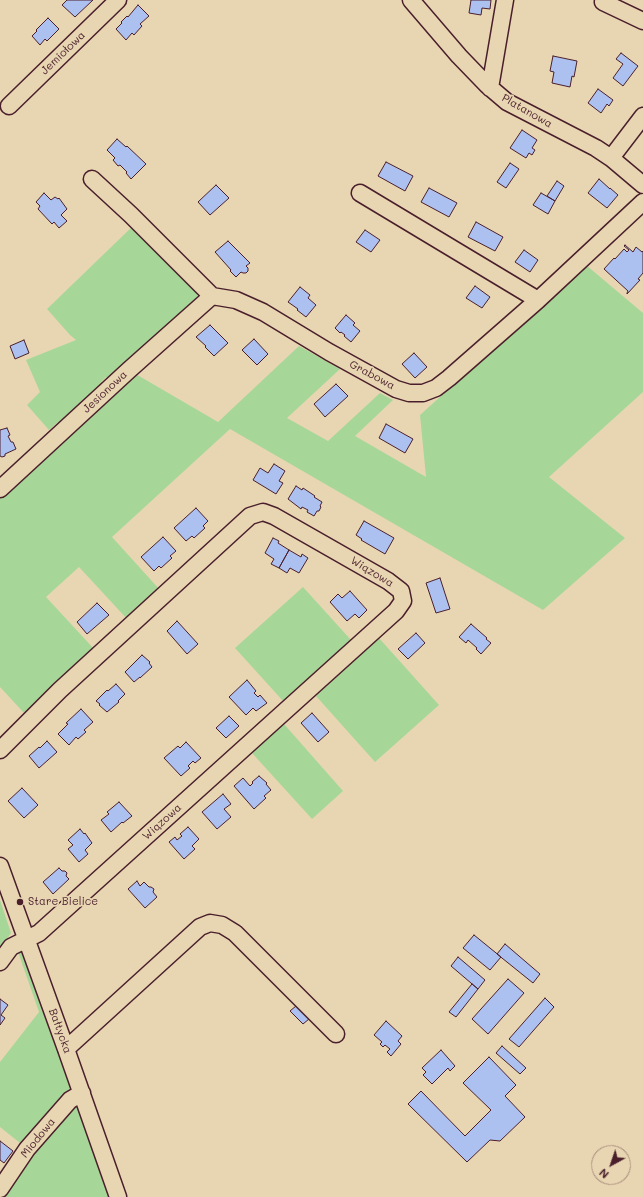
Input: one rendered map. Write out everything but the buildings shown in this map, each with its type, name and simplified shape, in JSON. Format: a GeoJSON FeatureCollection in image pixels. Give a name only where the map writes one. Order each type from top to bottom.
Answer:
{"type":"FeatureCollection","features":[{"type":"Feature","properties":{"kind":"street","name":"Jemiołowa"},"geometry":{"type":"LineString","coordinates":[[9,106],[118,0]]}},
{"type":"Feature","properties":{"kind":"street","name":"Platanowa"},"geometry":{"type":"LineString","coordinates":[[410,0],[459,56],[490,88],[507,102],[596,148],[611,158],[643,185]]}},
{"type":"Feature","properties":{"kind":"street"},"geometry":{"type":"LineString","coordinates":[[490,88],[504,0]]}},
{"type":"Feature","properties":{"kind":"street"},"geometry":{"type":"LineString","coordinates":[[603,2],[643,21]]}},
{"type":"Feature","properties":{"kind":"street"},"geometry":{"type":"LineString","coordinates":[[611,158],[643,116]]}},
{"type":"Feature","properties":{"kind":"street"},"geometry":{"type":"LineString","coordinates":[[92,179],[131,215],[212,296]]}},
{"type":"Feature","properties":{"kind":"street"},"geometry":{"type":"LineString","coordinates":[[360,193],[538,300]]}},
{"type":"Feature","properties":{"kind":"street","name":"Grabowa"},"geometry":{"type":"LineString","coordinates":[[212,296],[236,300],[262,312],[329,352],[396,389],[409,393],[423,393],[436,388],[449,378],[538,300],[643,202]]}},
{"type":"Feature","properties":{"kind":"street","name":"Jesionowa"},"geometry":{"type":"LineString","coordinates":[[0,490],[129,370],[212,296]]}},
{"type":"Feature","properties":{"kind":"street","name":"Wiązowa"},"geometry":{"type":"LineString","coordinates":[[0,750],[60,690],[250,516],[263,512],[274,516],[388,580],[401,591],[403,601],[396,611],[39,933],[11,947],[0,962]]}},
{"type":"Feature","properties":{"kind":"street","name":"Bałtycka"},"geometry":{"type":"LineString","coordinates":[[0,866],[118,1197]]}},
{"type":"Feature","properties":{"kind":"street"},"geometry":{"type":"LineString","coordinates":[[66,1048],[200,927],[210,923],[222,925],[235,933],[336,1034]]}},
{"type":"Feature","properties":{"kind":"street","name":"Miodowa"},"geometry":{"type":"LineString","coordinates":[[0,1189],[28,1149],[70,1100],[82,1093]]}},
{"type":"Feature","properties":{"kind":"green space"},"geometry":{"type":"Polygon","coordinates":[[[135,224],[198,288],[198,295],[191,306],[108,379],[106,377],[101,382],[103,384],[60,424],[58,422],[49,430],[27,405],[40,392],[26,360],[76,340],[47,309],[135,224]]]}},
{"type":"Feature","properties":{"kind":"green space"},"geometry":{"type":"Polygon","coordinates":[[[586,265],[643,313],[643,392],[549,477],[625,538],[543,610],[230,429],[112,537],[160,590],[128,620],[79,567],[46,597],[95,650],[24,713],[0,687],[0,495],[98,406],[102,406],[109,400],[109,396],[134,373],[218,422],[299,346],[340,369],[287,418],[328,441],[380,393],[393,400],[355,436],[426,477],[420,415],[586,265]]]}},
{"type":"Feature","properties":{"kind":"green space"},"geometry":{"type":"Polygon","coordinates":[[[303,587],[351,640],[283,701],[235,648],[303,587]]]}},
{"type":"Feature","properties":{"kind":"green space"},"geometry":{"type":"Polygon","coordinates":[[[379,638],[439,705],[375,762],[316,696],[379,638]]]}},
{"type":"Feature","properties":{"kind":"green space"},"geometry":{"type":"Polygon","coordinates":[[[284,724],[343,791],[312,819],[252,753],[284,724]]]}},
{"type":"Feature","properties":{"kind":"green space"},"geometry":{"type":"Polygon","coordinates":[[[0,900],[11,933],[0,949],[0,900]]]}},
{"type":"Feature","properties":{"kind":"green space"},"geometry":{"type":"Polygon","coordinates":[[[17,949],[23,949],[74,1088],[25,1147],[0,1127],[0,1062],[39,1012],[17,949]]]}},
{"type":"Feature","properties":{"kind":"green space"},"geometry":{"type":"Polygon","coordinates":[[[77,1103],[112,1197],[0,1197],[31,1153],[77,1103]]]}},
{"type":"Feature","properties":{"kind":"place","name":"Stare Bielice"},"geometry":{"type":"Point","coordinates":[20,902]}}]}
